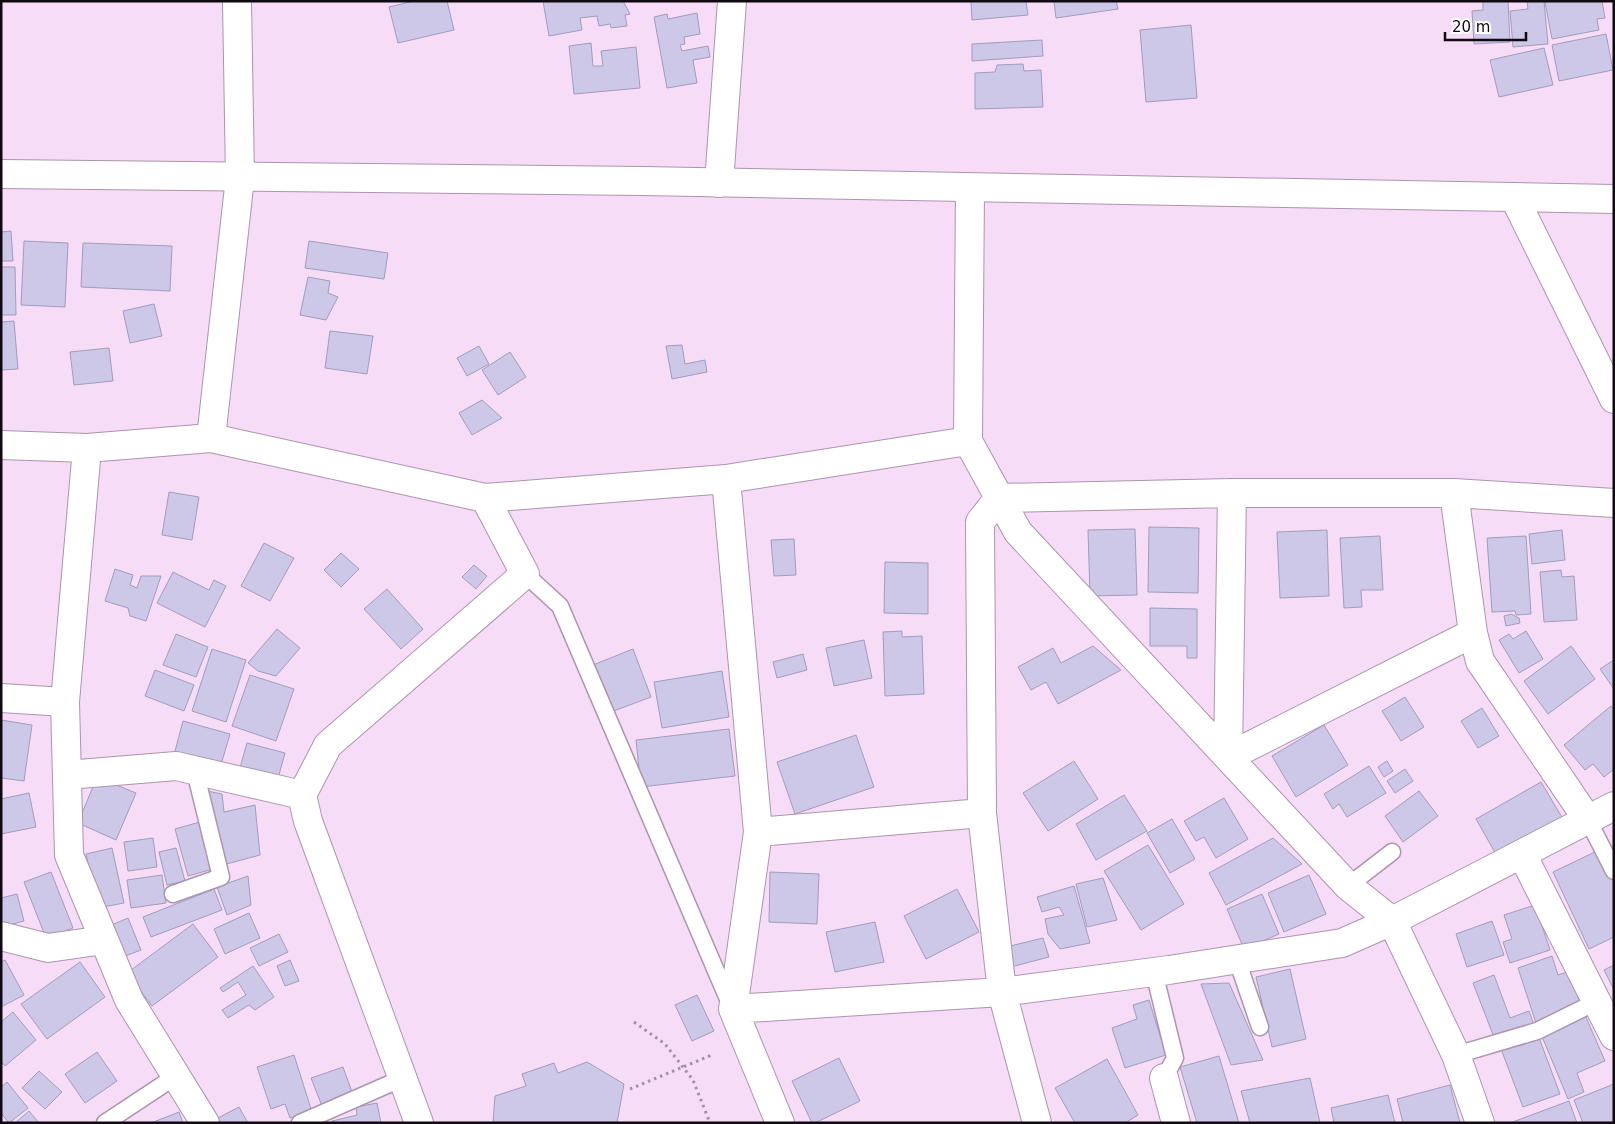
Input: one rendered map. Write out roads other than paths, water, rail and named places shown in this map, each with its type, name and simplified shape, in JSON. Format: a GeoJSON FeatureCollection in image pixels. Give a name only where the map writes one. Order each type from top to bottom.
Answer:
{"type":"FeatureCollection","features":[{"type":"Feature","properties":{"kind":"street"},"geometry":{"type":"LineString","coordinates":[[211,438],[240,178],[238,1]]}},
{"type":"Feature","properties":{"kind":"street"},"geometry":{"type":"LineString","coordinates":[[719,183],[732,1]]}},
{"type":"Feature","properties":{"kind":"street"},"geometry":{"type":"LineString","coordinates":[[1,174],[719,183],[1614,199]]}},
{"type":"Feature","properties":{"kind":"street"},"geometry":{"type":"LineString","coordinates":[[970,188],[968,441],[1018,532],[1348,886],[1392,921],[1456,1055],[1480,1123]]}},
{"type":"Feature","properties":{"kind":"street"},"geometry":{"type":"LineString","coordinates":[[1514,197],[1614,399]]}},
{"type":"Feature","properties":{"kind":"street"},"geometry":{"type":"LineString","coordinates":[[1,446],[87,448],[211,438],[485,498],[726,479],[968,441]]}},
{"type":"Feature","properties":{"kind":"street"},"geometry":{"type":"LineString","coordinates":[[87,448],[65,702],[69,856],[129,1000],[205,1123]]}},
{"type":"Feature","properties":{"kind":"street"},"geometry":{"type":"LineString","coordinates":[[726,479],[758,832],[733,1009],[780,1123]]}},
{"type":"Feature","properties":{"kind":"street"},"geometry":{"type":"LineString","coordinates":[[1228,757],[1232,493]]}},
{"type":"Feature","properties":{"kind":"street"},"geometry":{"type":"LineString","coordinates":[[1037,1123],[1002,992],[982,813],[980,522],[1000,498],[1232,493],[1454,493],[1614,503]]}},
{"type":"Feature","properties":{"kind":"street"},"geometry":{"type":"LineString","coordinates":[[1454,493],[1473,633],[1480,661],[1588,820]]}},
{"type":"Feature","properties":{"kind":"street"},"geometry":{"type":"LineString","coordinates":[[419,1123],[308,821],[302,795],[328,745],[525,574],[485,498]]}},
{"type":"Feature","properties":{"kind":"street"},"geometry":{"type":"LineString","coordinates":[[1228,757],[1473,633]]}},
{"type":"Feature","properties":{"kind":"street"},"geometry":{"type":"LineString","coordinates":[[1,698],[65,702]]}},
{"type":"Feature","properties":{"kind":"street"},"geometry":{"type":"LineString","coordinates":[[67,776],[176,766],[302,795]]}},
{"type":"Feature","properties":{"kind":"street"},"geometry":{"type":"LineString","coordinates":[[733,1009],[1002,992],[1154,972],[1342,943],[1392,921],[1614,806]]}},
{"type":"Feature","properties":{"kind":"street"},"geometry":{"type":"LineString","coordinates":[[758,832],[982,813]]}},
{"type":"Feature","properties":{"kind":"street"},"geometry":{"type":"LineString","coordinates":[[1522,854],[1613,1033]]}},
{"type":"Feature","properties":{"kind":"street"},"geometry":{"type":"LineString","coordinates":[[1,936],[48,948],[104,940]]}},
{"type":"Feature","properties":{"kind":"street"},"geometry":{"type":"LineString","coordinates":[[1164,1078],[1176,1123]]}},
{"type":"Feature","properties":{"kind":"lane"},"geometry":{"type":"LineString","coordinates":[[525,574],[560,606],[733,1009]]}},
{"type":"Feature","properties":{"kind":"lane"},"geometry":{"type":"LineString","coordinates":[[173,894],[221,877],[195,771]]}},
{"type":"Feature","properties":{"kind":"lane"},"geometry":{"type":"LineString","coordinates":[[1588,820],[1614,871]]}},
{"type":"Feature","properties":{"kind":"lane"},"geometry":{"type":"LineString","coordinates":[[1348,886],[1392,852]]}},
{"type":"Feature","properties":{"kind":"lane"},"geometry":{"type":"LineString","coordinates":[[1236,960],[1260,1027]]}},
{"type":"Feature","properties":{"kind":"lane"},"geometry":{"type":"LineString","coordinates":[[1154,972],[1175,1058],[1164,1078]]}},
{"type":"Feature","properties":{"kind":"lane"},"geometry":{"type":"LineString","coordinates":[[1456,1055],[1537,1031],[1596,1002]]}},
{"type":"Feature","properties":{"kind":"lane"},"geometry":{"type":"LineString","coordinates":[[105,1123],[176,1076]]}},
{"type":"Feature","properties":{"kind":"lane"},"geometry":{"type":"LineString","coordinates":[[300,1123],[403,1078]]}}]}
